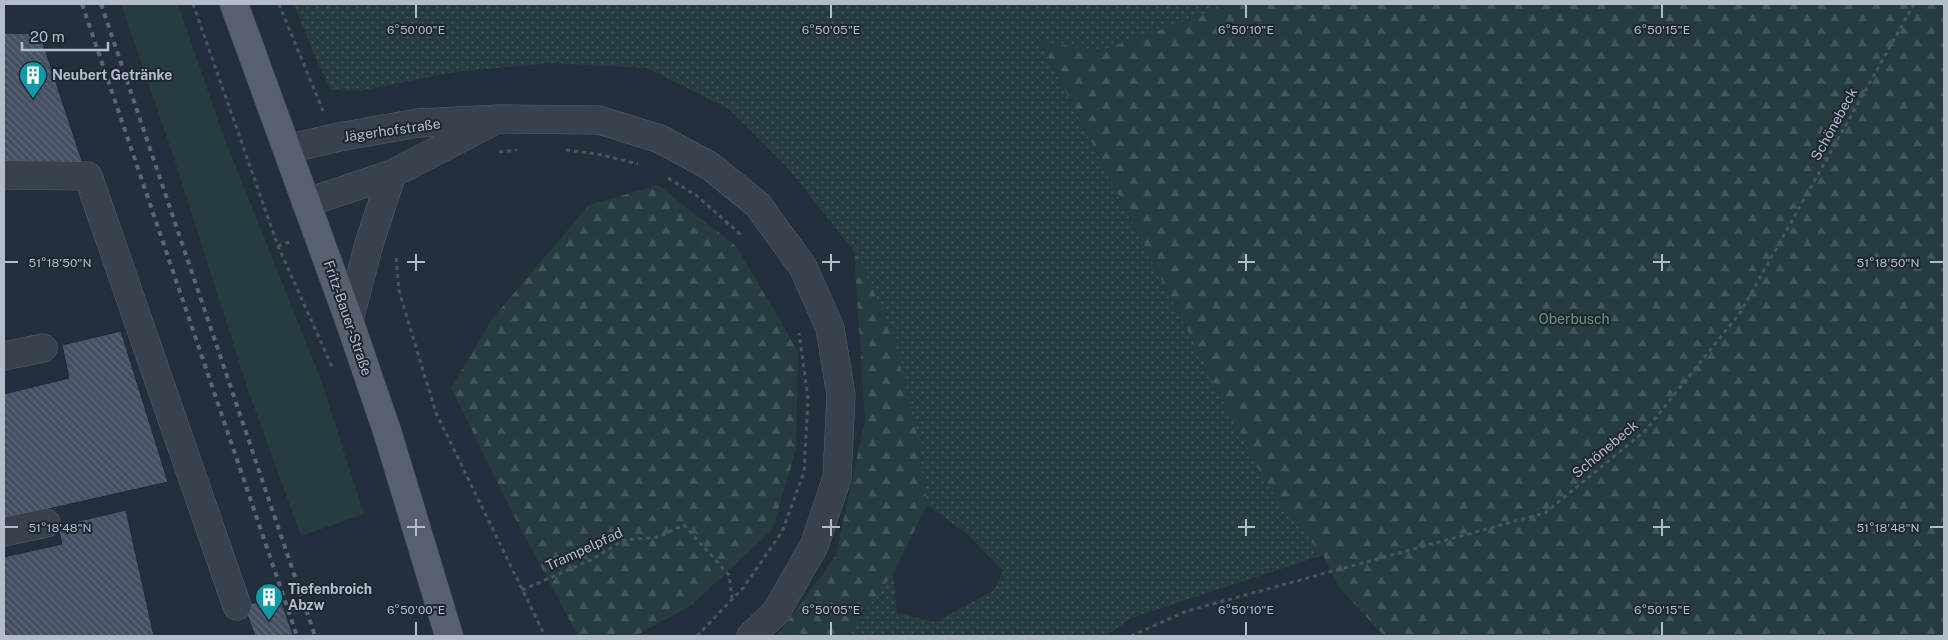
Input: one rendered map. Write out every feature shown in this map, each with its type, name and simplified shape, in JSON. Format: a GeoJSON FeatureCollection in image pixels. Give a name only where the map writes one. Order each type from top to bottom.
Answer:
{"type":"FeatureCollection","features":[{"type":"Feature","properties":{"kind":"main road","name":"Fritz-Bauer-Straße"},"geometry":{"type":"LineString","coordinates":[[234,4],[349,320],[388,434],[449,636]]}},
{"type":"Feature","properties":{"kind":"street","name":"Jägerhofstraße"},"geometry":{"type":"LineString","coordinates":[[306,203],[392,174],[498,119]]}},
{"type":"Feature","properties":{"kind":"street","name":"Jägerhofstraße"},"geometry":{"type":"LineString","coordinates":[[286,149],[339,137],[418,123],[498,119],[599,120],[660,139],[710,166],[758,205],[804,267],[830,328],[841,395],[837,478],[814,546],[776,612],[752,636]]}},
{"type":"Feature","properties":{"kind":"street"},"geometry":{"type":"LineString","coordinates":[[349,320],[369,244],[392,174]]}},
{"type":"Feature","properties":{"kind":"street"},"geometry":{"type":"LineString","coordinates":[[4,175],[88,176],[237,606]]}},
{"type":"Feature","properties":{"kind":"street"},"geometry":{"type":"LineString","coordinates":[[4,356],[44,348]]}},
{"type":"Feature","properties":{"kind":"street"},"geometry":{"type":"LineString","coordinates":[[4,532],[46,523]]}},
{"type":"Feature","properties":{"kind":"path"},"geometry":{"type":"LineString","coordinates":[[193,4],[278,246],[334,371]]}},
{"type":"Feature","properties":{"kind":"path","name":"Schönebeck"},"geometry":{"type":"LineString","coordinates":[[1131,636],[1187,611],[1545,513],[1645,431],[1740,313],[1914,4]]}},
{"type":"Feature","properties":{"kind":"path"},"geometry":{"type":"LineString","coordinates":[[491,153],[518,150]]}},
{"type":"Feature","properties":{"kind":"path"},"geometry":{"type":"LineString","coordinates":[[562,150],[597,154],[641,165]]}},
{"type":"Feature","properties":{"kind":"path"},"geometry":{"type":"LineString","coordinates":[[666,177],[697,196],[740,232],[745,240]]}},
{"type":"Feature","properties":{"kind":"path"},"geometry":{"type":"LineString","coordinates":[[396,252],[399,291],[436,413],[545,636]]}},
{"type":"Feature","properties":{"kind":"path"},"geometry":{"type":"LineString","coordinates":[[697,636],[732,599],[782,532],[804,472],[808,398],[800,336],[796,328]]}},
{"type":"Feature","properties":{"kind":"path","name":"Trampelpfad"},"geometry":{"type":"LineString","coordinates":[[522,590],[591,560],[624,540],[658,537],[684,525],[729,575],[732,599]]}},
{"type":"Feature","properties":{"kind":"green space"},"geometry":{"type":"Polygon","coordinates":[[[121,4],[178,4],[222,132],[320,377],[364,514],[301,536],[248,390],[174,158],[121,4]]]}},
{"type":"Feature","properties":{"kind":"green space"},"geometry":{"type":"Polygon","coordinates":[[[294,4],[1235,4],[1099,51],[1040,42],[1266,484],[1323,555],[1131,618],[1106,636],[846,636],[893,574],[897,613],[936,622],[994,590],[1003,571],[967,534],[927,505],[917,435],[891,327],[854,251],[787,167],[729,109],[647,68],[551,63],[454,72],[359,91],[331,90],[294,4]]]}},
{"type":"Feature","properties":{"kind":"green space","name":"Oberbusch"},"geometry":{"type":"Polygon","coordinates":[[[1235,4],[1944,4],[1944,636],[1384,636],[1339,587],[1323,555],[1266,484],[1040,41],[1099,51],[1235,4]]]}},
{"type":"Feature","properties":{"kind":"green space"},"geometry":{"type":"Polygon","coordinates":[[[658,185],[736,246],[798,351],[796,449],[772,530],[690,606],[635,636],[578,636],[509,506],[451,388],[493,318],[589,205],[658,185]]]}},
{"type":"Feature","properties":{"kind":"green space"},"geometry":{"type":"Polygon","coordinates":[[[854,251],[891,327],[917,435],[927,505],[893,574],[846,636],[777,636],[836,555],[865,420],[854,251]]]}},
{"type":"Feature","properties":{"kind":"building","name":"Neubert Getränke"},"geometry":{"type":"Polygon","coordinates":[[[4,33],[40,34],[84,167],[4,165],[4,33]]]}},
{"type":"Feature","properties":{"kind":"building"},"geometry":{"type":"Polygon","coordinates":[[[121,331],[168,482],[4,519],[4,394],[69,378],[62,345],[121,331]]]}},
{"type":"Feature","properties":{"kind":"building"},"geometry":{"type":"Polygon","coordinates":[[[126,510],[154,636],[4,636],[4,557],[62,544],[58,526],[126,510]]]}},
{"type":"Feature","properties":{"kind":"building","name":"Tiefenbroich Abzw"},"geometry":{"type":"Polygon","coordinates":[[[279,595],[293,635],[255,636],[244,606],[279,595]]]}},
{"type":"Feature","properties":{"kind":"railway"},"geometry":{"type":"LineString","coordinates":[[82,4],[297,636]]}},
{"type":"Feature","properties":{"kind":"railway"},"geometry":{"type":"LineString","coordinates":[[101,4],[315,636]]}},
{"type":"Feature","properties":{"kind":"place","name":"Neubert Getränke"},"geometry":{"type":"Point","coordinates":[33,99]}},
{"type":"Feature","properties":{"kind":"place","name":"Tiefenbroich Abzw"},"geometry":{"type":"Point","coordinates":[269,621]}}]}
